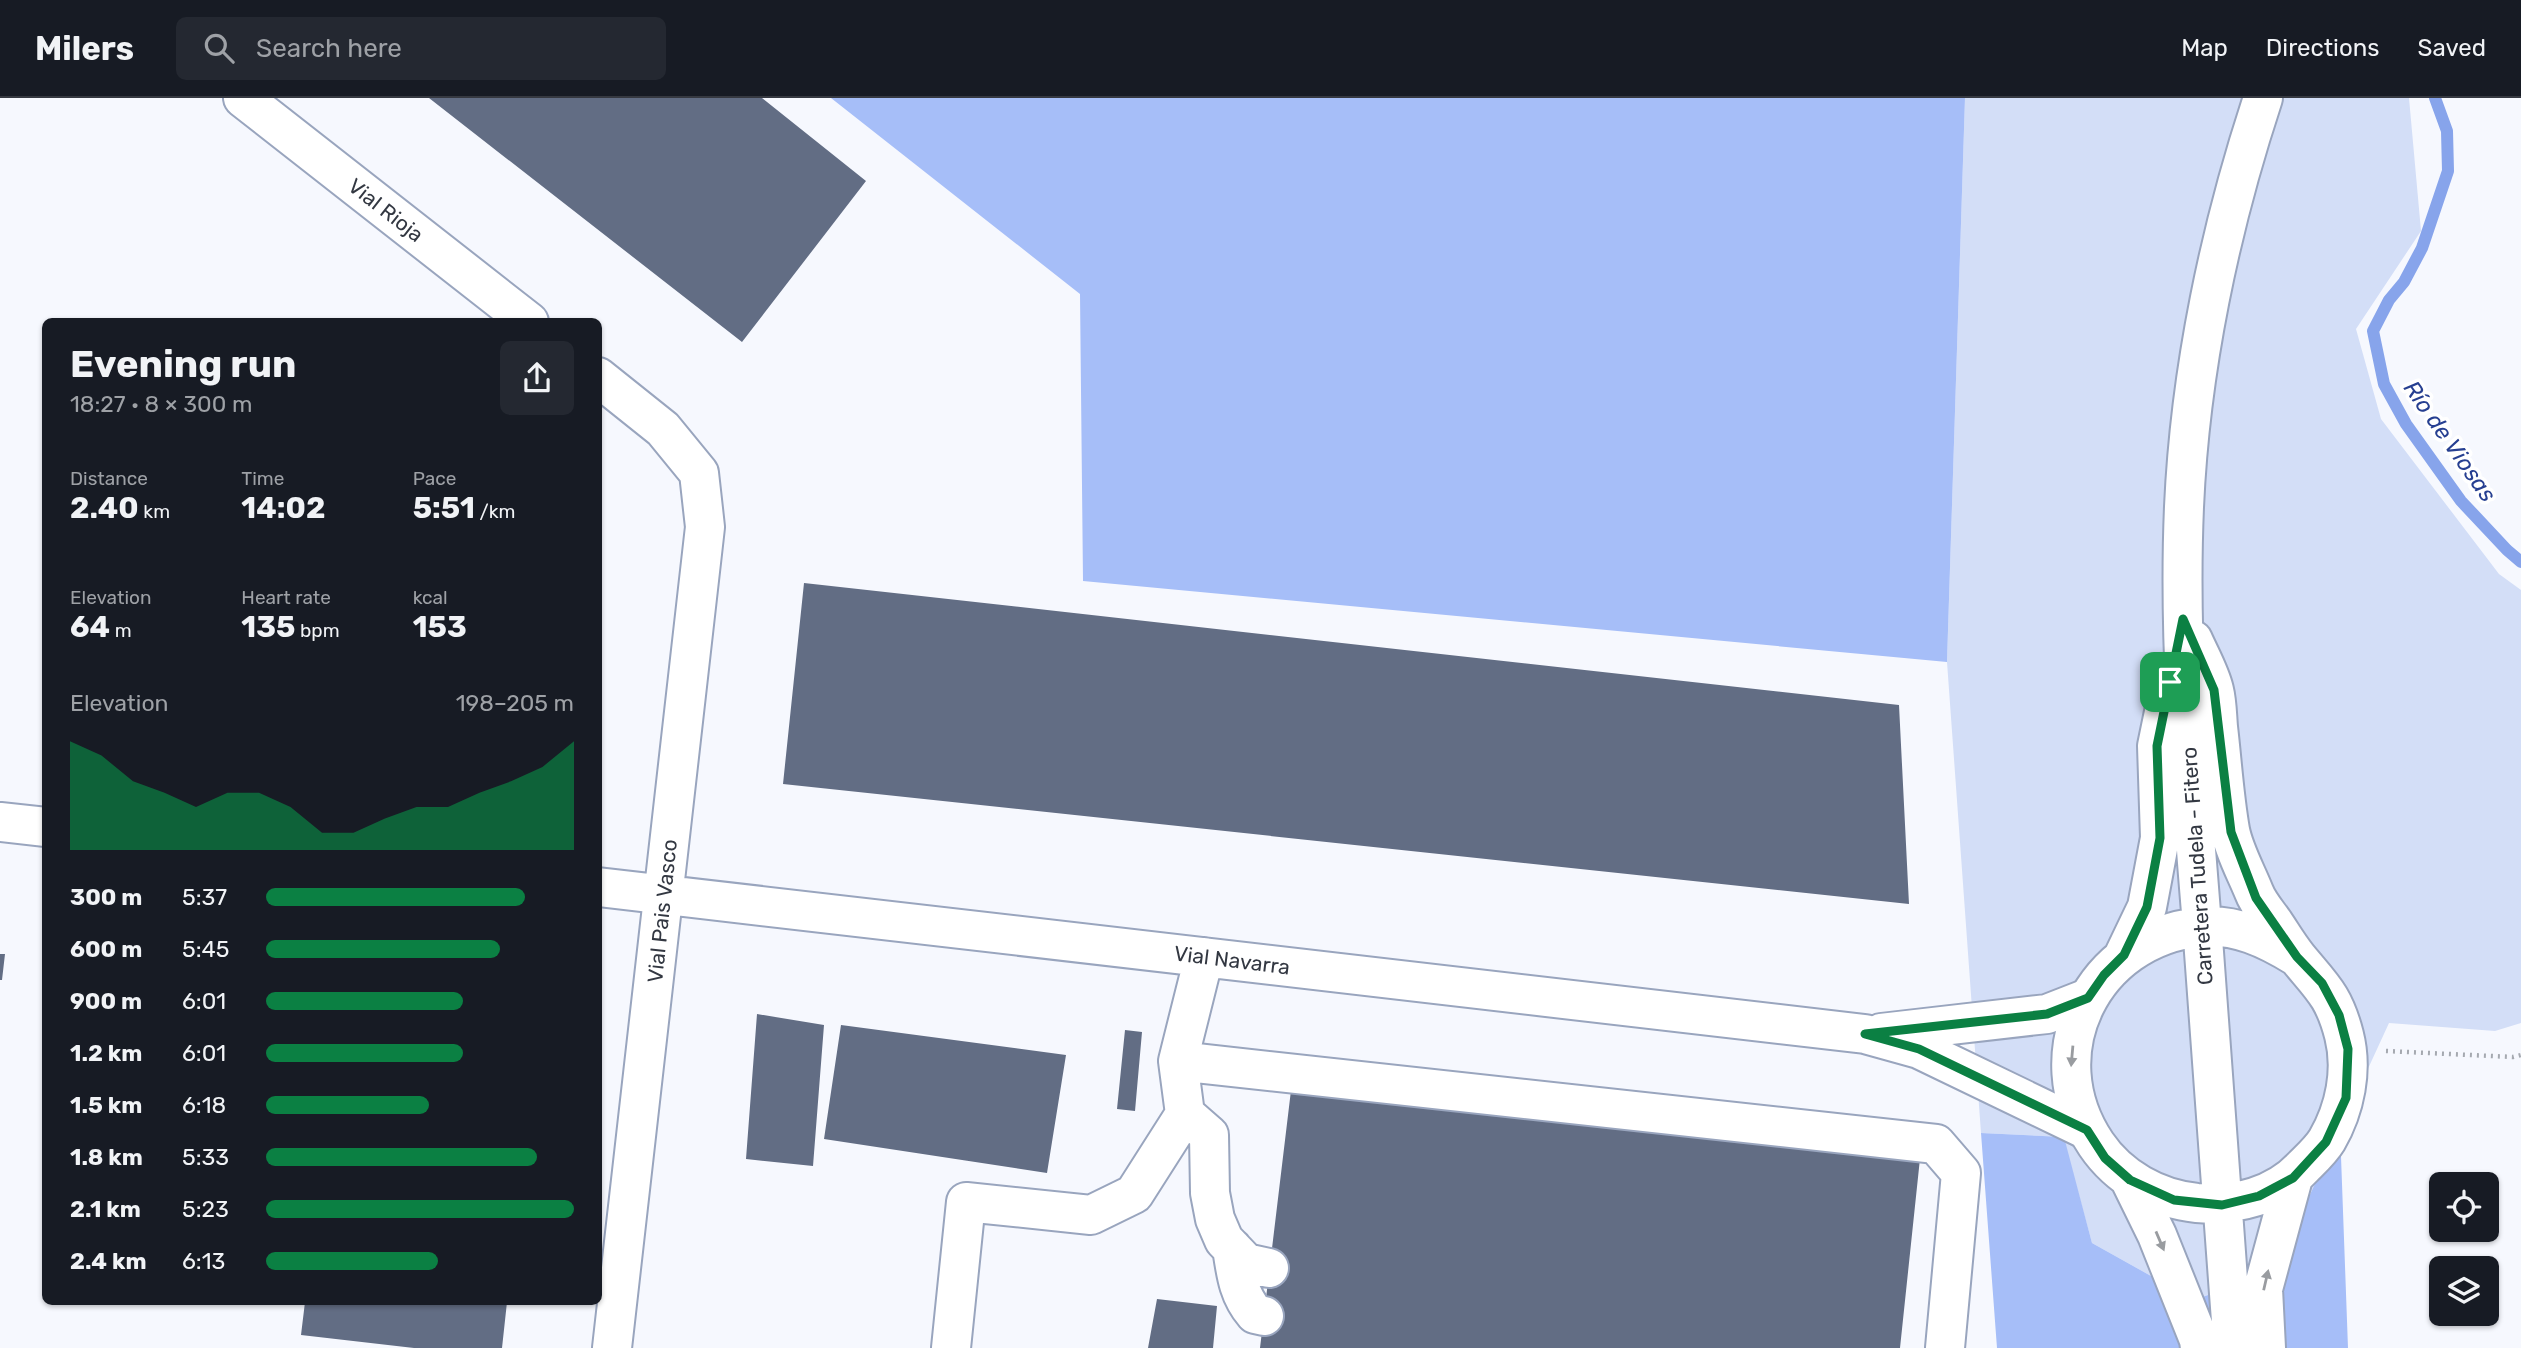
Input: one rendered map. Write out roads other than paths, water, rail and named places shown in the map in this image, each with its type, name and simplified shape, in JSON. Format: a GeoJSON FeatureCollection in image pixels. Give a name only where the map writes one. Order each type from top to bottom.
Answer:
{"type":"FeatureCollection","features":[{"type":"Feature","properties":{"kind":"main road","name":"Vial Rioja"},"geometry":{"type":"LineString","coordinates":[[243,98],[524,318]]}},
{"type":"Feature","properties":{"kind":"main road","name":"Carretera Tudela - Fitero"},"geometry":{"type":"LineString","coordinates":[[2233,1348],[2187,740],[2183,619],[2184,506],[2194,404],[2216,272],[2241,166],[2263,98]]}},
{"type":"Feature","properties":{"kind":"main road","name":"Vial Pais Vasco"},"geometry":{"type":"LineString","coordinates":[[602,380],[663,429],[699,473],[705,527],[612,1348]]}},
{"type":"Feature","properties":{"kind":"main road"},"geometry":{"type":"LineString","coordinates":[[2124,955],[2147,907],[2160,838],[2157,746],[2183,619]]}},
{"type":"Feature","properties":{"kind":"main road"},"geometry":{"type":"LineString","coordinates":[[2183,619],[2214,690],[2231,832],[2256,898],[2297,957],[2322,983],[2339,1015],[2348,1049],[2346,1098],[2326,1142],[2293,1178],[2259,1196],[2222,1205],[2174,1200],[2130,1180],[2105,1158],[2087,1130],[2074,1098],[2071,1064],[2075,1030],[2088,998],[2104,975],[2124,955],[2161,935],[2202,926],[2233,929],[2268,939],[2297,957]]}},
{"type":"Feature","properties":{"kind":"main road"},"geometry":{"type":"LineString","coordinates":[[0,822],[42,827]]}},
{"type":"Feature","properties":{"kind":"main road","name":"Vial Navarra"},"geometry":{"type":"LineString","coordinates":[[602,887],[1865,1034],[1919,1049],[2087,1130]]}},
{"type":"Feature","properties":{"kind":"main road"},"geometry":{"type":"LineString","coordinates":[[951,1348],[966,1202],[1091,1215],[1133,1194],[1185,1114],[1178,1061],[1204,957]]}},
{"type":"Feature","properties":{"kind":"main road","name":"Vial Navarra"},"geometry":{"type":"LineString","coordinates":[[1865,1034],[2047,1014],[2088,998]]}},
{"type":"Feature","properties":{"kind":"main road"},"geometry":{"type":"LineString","coordinates":[[1178,1061],[1936,1144],[1961,1173],[1945,1348]]}},
{"type":"Feature","properties":{"kind":"main road"},"geometry":{"type":"LineString","coordinates":[[1185,1114],[1209,1135],[1210,1193],[1224,1240],[1246,1263],[1269,1268]]}},
{"type":"Feature","properties":{"kind":"main road"},"geometry":{"type":"LineString","coordinates":[[2266,1348],[2263,1289],[2293,1178]]}},
{"type":"Feature","properties":{"kind":"main road"},"geometry":{"type":"LineString","coordinates":[[2130,1180],[2157,1235],[2200,1348]]}},
{"type":"Feature","properties":{"kind":"main road"},"geometry":{"type":"LineString","coordinates":[[1232,1248],[1238,1287],[1255,1314],[1264,1316]]}},
{"type":"Feature","properties":{"kind":"waterway","name":"Río de Viosas"},"geometry":{"type":"LineString","coordinates":[[2435,98],[2447,131],[2448,171],[2422,248],[2373,331],[2384,384],[2406,424],[2461,501],[2521,562]]}}]}
